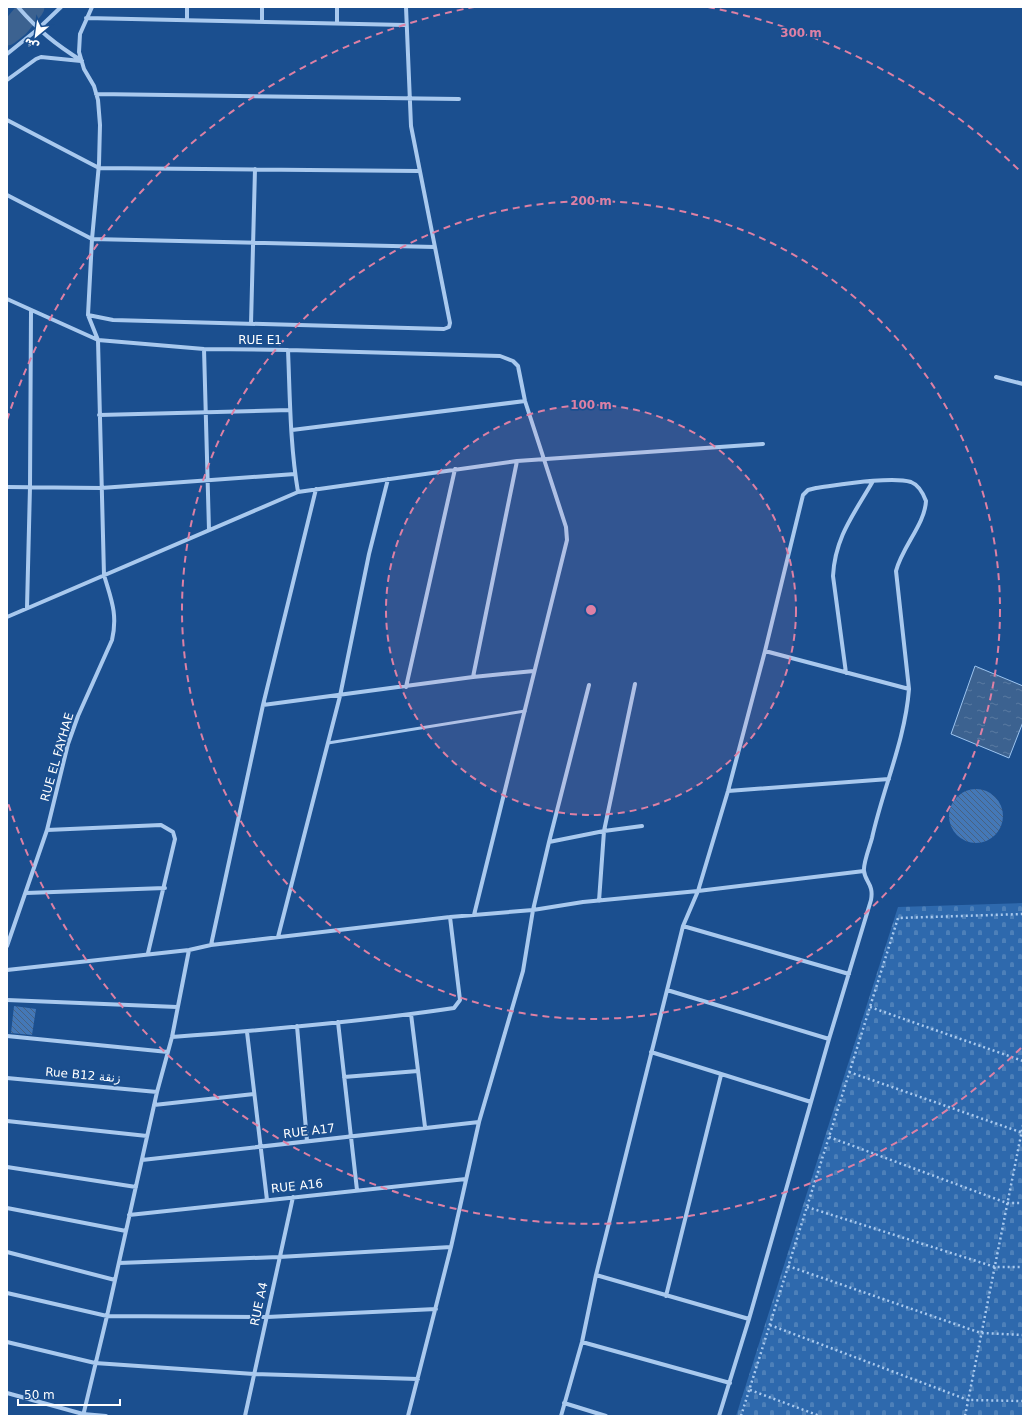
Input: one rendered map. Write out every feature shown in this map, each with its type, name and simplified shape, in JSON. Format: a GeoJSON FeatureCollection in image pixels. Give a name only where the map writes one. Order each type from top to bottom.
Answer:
{"type":"FeatureCollection","features":[{"type":"Feature","properties":{"kind":"street"},"geometry":{"type":"LineString","coordinates":[[18,7],[38,30],[57,45],[82,61]]}},
{"type":"Feature","properties":{"kind":"street"},"geometry":{"type":"LineString","coordinates":[[7,54],[38,30],[60,7]]}},
{"type":"Feature","properties":{"kind":"street"},"geometry":{"type":"LineString","coordinates":[[92,7],[80,34],[79,52],[96,94],[100,125],[99,168],[92,239],[88,315],[98,340]]}},
{"type":"Feature","properties":{"kind":"street"},"geometry":{"type":"LineString","coordinates":[[187,20],[188,7]]}},
{"type":"Feature","properties":{"kind":"street"},"geometry":{"type":"LineString","coordinates":[[262,7],[262,22]]}},
{"type":"Feature","properties":{"kind":"street"},"geometry":{"type":"LineString","coordinates":[[337,7],[337,24]]}},
{"type":"Feature","properties":{"kind":"street"},"geometry":{"type":"LineString","coordinates":[[88,315],[113,320],[444,329],[449,327],[450,322],[411,126],[405,25],[406,7]]}},
{"type":"Feature","properties":{"kind":"street"},"geometry":{"type":"LineString","coordinates":[[86,18],[405,25]]}},
{"type":"Feature","properties":{"kind":"street"},"geometry":{"type":"LineString","coordinates":[[7,80],[41,57],[82,61]]}},
{"type":"Feature","properties":{"kind":"street"},"geometry":{"type":"LineString","coordinates":[[96,94],[459,99]]}},
{"type":"Feature","properties":{"kind":"street"},"geometry":{"type":"LineString","coordinates":[[7,120],[99,168],[419,171]]}},
{"type":"Feature","properties":{"kind":"street"},"geometry":{"type":"LineString","coordinates":[[251,324],[255,169]]}},
{"type":"Feature","properties":{"kind":"street"},"geometry":{"type":"LineString","coordinates":[[7,195],[92,239],[435,247]]}},
{"type":"Feature","properties":{"kind":"street","name":"RUE E1"},"geometry":{"type":"LineString","coordinates":[[7,299],[98,340],[204,350],[288,350],[500,356],[514,361],[518,366],[525,401]]}},
{"type":"Feature","properties":{"kind":"street"},"geometry":{"type":"LineString","coordinates":[[26,608],[30,487],[31,311]]}},
{"type":"Feature","properties":{"kind":"street","name":"RUE EL FAYHAE"},"geometry":{"type":"LineString","coordinates":[[7,946],[47,830],[68,744],[78,716],[112,640],[115,626],[114,609],[104,575],[98,340]]}},
{"type":"Feature","properties":{"kind":"street"},"geometry":{"type":"LineString","coordinates":[[204,350],[207,414],[209,530]]}},
{"type":"Feature","properties":{"kind":"street"},"geometry":{"type":"LineString","coordinates":[[288,350],[290,410],[295,474],[298,492]]}},
{"type":"Feature","properties":{"kind":"street"},"geometry":{"type":"LineString","coordinates":[[996,377],[1023,384]]}},
{"type":"Feature","properties":{"kind":"street"},"geometry":{"type":"LineString","coordinates":[[292,430],[525,401],[566,527],[567,540],[474,915]]}},
{"type":"Feature","properties":{"kind":"street"},"geometry":{"type":"LineString","coordinates":[[99,415],[207,414],[290,410]]}},
{"type":"Feature","properties":{"kind":"street"},"geometry":{"type":"LineString","coordinates":[[7,617],[298,492],[517,461],[763,444]]}},
{"type":"Feature","properties":{"kind":"street"},"geometry":{"type":"LineString","coordinates":[[473,677],[517,461]]}},
{"type":"Feature","properties":{"kind":"street"},"geometry":{"type":"LineString","coordinates":[[406,687],[454,469]]}},
{"type":"Feature","properties":{"kind":"street"},"geometry":{"type":"LineString","coordinates":[[7,487],[101,488],[208,479],[295,474]]}},
{"type":"Feature","properties":{"kind":"street"},"geometry":{"type":"LineString","coordinates":[[278,937],[340,696],[369,554],[388,479]]}},
{"type":"Feature","properties":{"kind":"street"},"geometry":{"type":"LineString","coordinates":[[846,672],[833,576],[833,564],[838,541],[873,481]]}},
{"type":"Feature","properties":{"kind":"street"},"geometry":{"type":"LineString","coordinates":[[561,1416],[582,1342],[596,1275],[666,990],[683,926],[698,891],[728,791],[765,651],[803,495],[808,490],[816,488],[873,481],[912,482],[918,486],[926,501],[923,515],[901,556],[896,571],[909,689],[904,723],[875,825],[864,871],[872,892],[749,1319],[719,1416]]}},
{"type":"Feature","properties":{"kind":"street"},"geometry":{"type":"LineString","coordinates":[[211,945],[263,705],[316,489]]}},
{"type":"Feature","properties":{"kind":"street"},"geometry":{"type":"LineString","coordinates":[[765,651],[909,689]]}},
{"type":"Feature","properties":{"kind":"street"},"geometry":{"type":"LineString","coordinates":[[263,705],[340,696],[473,677],[534,671]]}},
{"type":"Feature","properties":{"kind":"street"},"geometry":{"type":"LineString","coordinates":[[599,900],[604,831],[635,684]]}},
{"type":"Feature","properties":{"kind":"street"},"geometry":{"type":"LineString","coordinates":[[408,1416],[451,1247],[479,1122],[523,971],[533,910],[589,685]]}},
{"type":"Feature","properties":{"kind":"street"},"geometry":{"type":"LineString","coordinates":[[728,791],[889,779]]}},
{"type":"Feature","properties":{"kind":"street"},"geometry":{"type":"LineString","coordinates":[[47,830],[161,825],[173,832],[175,839],[165,888],[148,953]]}},
{"type":"Feature","properties":{"kind":"street"},"geometry":{"type":"LineString","coordinates":[[549,842],[604,831],[642,826]]}},
{"type":"Feature","properties":{"kind":"street"},"geometry":{"type":"LineString","coordinates":[[7,970],[148,953],[189,950],[211,945],[450,917],[533,910],[599,900],[698,891],[864,871]]}},
{"type":"Feature","properties":{"kind":"street"},"geometry":{"type":"LineString","coordinates":[[26,894],[165,888]]}},
{"type":"Feature","properties":{"kind":"street"},"geometry":{"type":"LineString","coordinates":[[172,1037],[247,1032],[454,1008],[460,1000],[450,917]]}},
{"type":"Feature","properties":{"kind":"street"},"geometry":{"type":"LineString","coordinates":[[683,926],[849,974]]}},
{"type":"Feature","properties":{"kind":"street"},"geometry":{"type":"LineString","coordinates":[[83,1415],[107,1316],[157,1092],[172,1037],[189,950]]}},
{"type":"Feature","properties":{"kind":"street"},"geometry":{"type":"LineString","coordinates":[[666,990],[829,1039]]}},
{"type":"Feature","properties":{"kind":"street"},"geometry":{"type":"LineString","coordinates":[[7,1000],[178,1008]]}},
{"type":"Feature","properties":{"kind":"street"},"geometry":{"type":"LineString","coordinates":[[411,1014],[425,1127]]}},
{"type":"Feature","properties":{"kind":"street"},"geometry":{"type":"LineString","coordinates":[[338,1022],[357,1190]]}},
{"type":"Feature","properties":{"kind":"street"},"geometry":{"type":"LineString","coordinates":[[297,1026],[307,1141]]}},
{"type":"Feature","properties":{"kind":"street"},"geometry":{"type":"LineString","coordinates":[[247,1032],[267,1200]]}},
{"type":"Feature","properties":{"kind":"street"},"geometry":{"type":"LineString","coordinates":[[7,1036],[168,1052]]}},
{"type":"Feature","properties":{"kind":"street"},"geometry":{"type":"LineString","coordinates":[[651,1052],[811,1102]]}},
{"type":"Feature","properties":{"kind":"street"},"geometry":{"type":"LineString","coordinates":[[344,1077],[418,1071]]}},
{"type":"Feature","properties":{"kind":"street"},"geometry":{"type":"LineString","coordinates":[[666,1296],[721,1074]]}},
{"type":"Feature","properties":{"kind":"street","name":"Rue B12 زنقة"},"geometry":{"type":"LineString","coordinates":[[7,1078],[157,1092]]}},
{"type":"Feature","properties":{"kind":"street"},"geometry":{"type":"LineString","coordinates":[[154,1105],[254,1094]]}},
{"type":"Feature","properties":{"kind":"street"},"geometry":{"type":"LineString","coordinates":[[7,1121],[147,1136]]}},
{"type":"Feature","properties":{"kind":"street","name":"RUE A17"},"geometry":{"type":"LineString","coordinates":[[142,1160],[479,1122]]}},
{"type":"Feature","properties":{"kind":"street"},"geometry":{"type":"LineString","coordinates":[[7,1167],[136,1187]]}},
{"type":"Feature","properties":{"kind":"street","name":"RUE A16"},"geometry":{"type":"LineString","coordinates":[[129,1215],[466,1179]]}},
{"type":"Feature","properties":{"kind":"street","name":"RUE A4"},"geometry":{"type":"LineString","coordinates":[[245,1416],[293,1197]]}},
{"type":"Feature","properties":{"kind":"street"},"geometry":{"type":"LineString","coordinates":[[7,1208],[126,1232]]}},
{"type":"Feature","properties":{"kind":"street"},"geometry":{"type":"LineString","coordinates":[[119,1263],[279,1257],[451,1247]]}},
{"type":"Feature","properties":{"kind":"street"},"geometry":{"type":"LineString","coordinates":[[7,1252],[115,1280]]}},
{"type":"Feature","properties":{"kind":"street"},"geometry":{"type":"LineString","coordinates":[[596,1275],[749,1319]]}},
{"type":"Feature","properties":{"kind":"street"},"geometry":{"type":"LineString","coordinates":[[7,1293],[107,1316],[266,1317],[436,1309]]}},
{"type":"Feature","properties":{"kind":"street"},"geometry":{"type":"LineString","coordinates":[[7,1342],[95,1363],[254,1374],[418,1379]]}},
{"type":"Feature","properties":{"kind":"street"},"geometry":{"type":"LineString","coordinates":[[582,1342],[730,1382]]}},
{"type":"Feature","properties":{"kind":"street"},"geometry":{"type":"LineString","coordinates":[[7,1393],[83,1415],[106,1416]]}},
{"type":"Feature","properties":{"kind":"street"},"geometry":{"type":"LineString","coordinates":[[564,1403],[606,1416]]}},
{"type":"Feature","properties":{"kind":"lane"},"geometry":{"type":"LineString","coordinates":[[328,743],[524,711]]}},
{"type":"Feature","properties":{"kind":"path"},"geometry":{"type":"LineString","coordinates":[[741,1416],[898,918],[1023,914]]}},
{"type":"Feature","properties":{"kind":"path"},"geometry":{"type":"LineString","coordinates":[[870,1006],[1023,1061]]}},
{"type":"Feature","properties":{"kind":"path"},"geometry":{"type":"LineString","coordinates":[[849,1072],[1022,1133]]}},
{"type":"Feature","properties":{"kind":"path"},"geometry":{"type":"LineString","coordinates":[[965,1416],[1023,1125]]}},
{"type":"Feature","properties":{"kind":"path"},"geometry":{"type":"LineString","coordinates":[[829,1137],[1008,1203],[1023,1203]]}},
{"type":"Feature","properties":{"kind":"path"},"geometry":{"type":"LineString","coordinates":[[807,1207],[995,1267],[1023,1267]]}},
{"type":"Feature","properties":{"kind":"path"},"geometry":{"type":"LineString","coordinates":[[788,1266],[981,1333],[1023,1335]]}},
{"type":"Feature","properties":{"kind":"path"},"geometry":{"type":"LineString","coordinates":[[770,1325],[968,1400],[1023,1401]]}},
{"type":"Feature","properties":{"kind":"path"},"geometry":{"type":"LineString","coordinates":[[750,1390],[820,1416]]}},
{"type":"Feature","properties":{"kind":"green space"},"geometry":{"type":"Polygon","coordinates":[[[1023,903],[1023,1416],[736,1416],[898,907],[1023,903]]]}},
{"type":"Feature","properties":{"kind":"water"},"geometry":{"type":"Polygon","coordinates":[[[975,666],[1023,686],[1023,722],[1009,758],[951,734],[975,666]]]}},
{"type":"Feature","properties":{"kind":"building"},"geometry":{"type":"Polygon","coordinates":[[[971,789],[981,789],[991,793],[999,801],[1003,811],[1003,821],[999,831],[991,839],[981,843],[971,843],[961,839],[953,831],[949,821],[949,811],[953,801],[961,793],[971,789]]]}},
{"type":"Feature","properties":{"kind":"building"},"geometry":{"type":"Polygon","coordinates":[[[14,1006],[36,1009],[32,1035],[11,1033],[14,1006]]]}},
{"type":"Feature","properties":{"kind":"waterway"},"geometry":{"type":"LineString","coordinates":[[7,33],[17,25],[32,7]]}}]}
